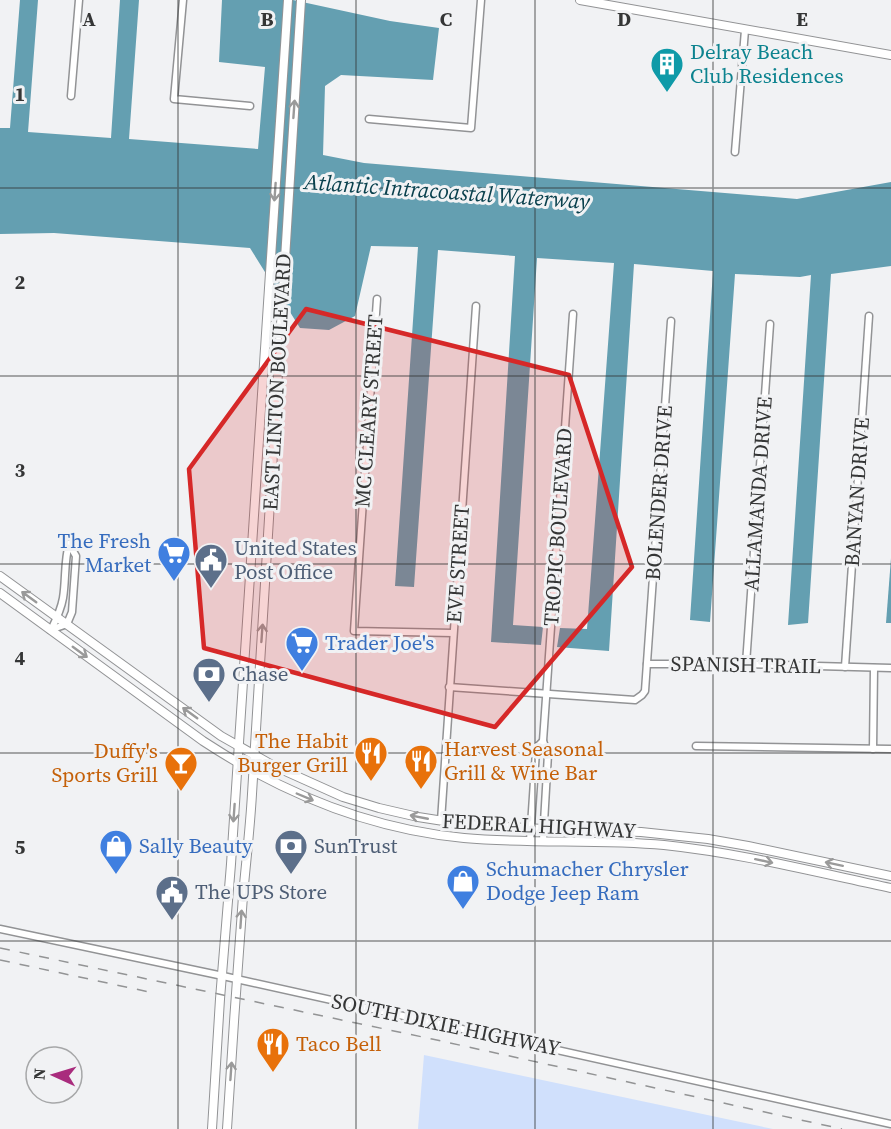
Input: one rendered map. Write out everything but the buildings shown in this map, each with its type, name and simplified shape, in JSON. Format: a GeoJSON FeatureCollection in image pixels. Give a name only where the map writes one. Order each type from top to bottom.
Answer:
{"type":"FeatureCollection","features":[{"type":"Feature","properties":{"kind":"main road","name":"EAST LINTON BOULEVARD"},"geometry":{"type":"LineString","coordinates":[[212,1129],[288,0]]}},
{"type":"Feature","properties":{"kind":"main road","name":"EAST LINTON BOULEVARD"},"geometry":{"type":"LineString","coordinates":[[227,1129],[250,822],[301,0]]}},
{"type":"Feature","properties":{"kind":"main road"},"geometry":{"type":"LineString","coordinates":[[580,0],[891,55]]}},
{"type":"Feature","properties":{"kind":"main road"},"geometry":{"type":"LineString","coordinates":[[253,536],[268,536]]}},
{"type":"Feature","properties":{"kind":"main road","name":"FEDERAL HIGHWAY"},"geometry":{"type":"LineString","coordinates":[[0,576],[221,736],[296,777],[343,797],[398,813],[441,821],[479,826],[641,832],[688,837],[748,846],[891,876]]}},
{"type":"Feature","properties":{"kind":"main road","name":"FEDERAL HIGHWAY"},"geometry":{"type":"LineString","coordinates":[[0,593],[203,741],[237,763],[311,800],[350,814],[393,827],[462,838],[675,846],[745,857],[891,888]]}},
{"type":"Feature","properties":{"kind":"main road"},"geometry":{"type":"LineString","coordinates":[[675,846],[688,837]]}},
{"type":"Feature","properties":{"kind":"main road"},"geometry":{"type":"LineString","coordinates":[[230,877],[238,890],[243,893]]}},
{"type":"Feature","properties":{"kind":"main road"},"geometry":{"type":"LineString","coordinates":[[213,1113],[219,1129]]}},
{"type":"Feature","properties":{"kind":"street"},"geometry":{"type":"LineString","coordinates":[[71,96],[79,0]]}},
{"type":"Feature","properties":{"kind":"street"},"geometry":{"type":"LineString","coordinates":[[183,0],[174,99],[250,106]]}},
{"type":"Feature","properties":{"kind":"street"},"geometry":{"type":"LineString","coordinates":[[369,119],[471,128],[481,0]]}},
{"type":"Feature","properties":{"kind":"street"},"geometry":{"type":"LineString","coordinates":[[735,152],[745,30]]}},
{"type":"Feature","properties":{"kind":"street","name":"MC CLEARY STREET"},"geometry":{"type":"LineString","coordinates":[[377,298],[354,631],[453,633]]}},
{"type":"Feature","properties":{"kind":"street","name":"EVE STREET"},"geometry":{"type":"LineString","coordinates":[[441,821],[476,306]]}},
{"type":"Feature","properties":{"kind":"street","name":"TROPIC BOULEVARD"},"geometry":{"type":"LineString","coordinates":[[543,840],[548,754],[543,741],[573,314]]}},
{"type":"Feature","properties":{"kind":"street","name":"BANYAN DRIVE"},"geometry":{"type":"LineString","coordinates":[[845,667],[869,316]]}},
{"type":"Feature","properties":{"kind":"street","name":"BOLENDER DRIVE"},"geometry":{"type":"LineString","coordinates":[[647,664],[671,321]]}},
{"type":"Feature","properties":{"kind":"street","name":"ALLAMANDA DRIVE"},"geometry":{"type":"LineString","coordinates":[[746,664],[770,324]]}},
{"type":"Feature","properties":{"kind":"street"},"geometry":{"type":"LineString","coordinates":[[69,544],[76,556],[72,612],[67,624],[50,630],[58,618],[63,600],[66,554],[69,544]]}},
{"type":"Feature","properties":{"kind":"street","name":"SPANISH TRAIL"},"geometry":{"type":"LineString","coordinates":[[449,687],[634,700],[645,691],[647,664],[891,668]]}},
{"type":"Feature","properties":{"kind":"street"},"geometry":{"type":"LineString","coordinates":[[873,749],[874,668]]}},
{"type":"Feature","properties":{"kind":"street","name":"TROPIC BOULEVARD"},"geometry":{"type":"LineString","coordinates":[[531,841],[536,751],[543,741]]}},
{"type":"Feature","properties":{"kind":"street"},"geometry":{"type":"LineString","coordinates":[[696,746],[891,749]]}},
{"type":"Feature","properties":{"kind":"street","name":"SOUTH DIXIE HIGHWAY"},"geometry":{"type":"LineString","coordinates":[[0,929],[891,1124]]}},
{"type":"Feature","properties":{"kind":"highlighted area"},"geometry":{"type":"Polygon","coordinates":[[[306,309],[569,375],[632,567],[495,727],[204,648],[189,469],[306,309]]]}},
{"type":"Feature","properties":{"kind":"shaded area"},"geometry":{"type":"Polygon","coordinates":[[[424,1055],[773,1129],[418,1129],[424,1055]]]}},
{"type":"Feature","properties":{"kind":"water","name":"Atlantic Intracoastal Waterway"},"geometry":{"type":"Polygon","coordinates":[[[20,0],[38,0],[28,132],[111,138],[120,0],[139,0],[129,139],[258,149],[265,67],[219,62],[222,0],[293,0],[390,21],[439,28],[433,80],[341,75],[325,86],[323,155],[364,163],[797,199],[891,182],[891,266],[831,274],[808,623],[788,625],[811,275],[800,277],[735,274],[710,622],[690,620],[713,271],[634,264],[609,651],[557,647],[560,628],[587,629],[614,263],[537,258],[513,625],[543,627],[541,645],[491,642],[515,256],[438,250],[414,587],[395,586],[418,247],[371,246],[355,316],[329,330],[300,328],[250,248],[54,233],[0,234],[0,128],[10,128],[20,0]]]}},
{"type":"Feature","properties":{"kind":"water"},"geometry":{"type":"Polygon","coordinates":[[[891,558],[891,623],[886,623],[891,558]]]}},
{"type":"Feature","properties":{"kind":"railway"},"geometry":{"type":"LineString","coordinates":[[0,948],[432,1039],[842,1129]]}},
{"type":"Feature","properties":{"kind":"railway"},"geometry":{"type":"LineString","coordinates":[[0,960],[154,993]]}},
{"type":"Feature","properties":{"kind":"place","name":"Delray Beach Club Residences"},"geometry":{"type":"Point","coordinates":[667,93]}},
{"type":"Feature","properties":{"kind":"place","name":"The Fresh Market"},"geometry":{"type":"Point","coordinates":[174,582]}},
{"type":"Feature","properties":{"kind":"place","name":"United States Post Office"},"geometry":{"type":"Point","coordinates":[211,589]}},
{"type":"Feature","properties":{"kind":"place","name":"Trader Joe's"},"geometry":{"type":"Point","coordinates":[302,672]}},
{"type":"Feature","properties":{"kind":"place","name":"Chase"},"geometry":{"type":"Point","coordinates":[209,703]}},
{"type":"Feature","properties":{"kind":"place","name":"The Habit Burger Grill"},"geometry":{"type":"Point","coordinates":[371,782]}},
{"type":"Feature","properties":{"kind":"place","name":"Harvest Seasonal Grill & Wine Bar"},"geometry":{"type":"Point","coordinates":[421,790]}},
{"type":"Feature","properties":{"kind":"place","name":"Duffy's Sports Grill"},"geometry":{"type":"Point","coordinates":[181,792]}},
{"type":"Feature","properties":{"kind":"place","name":"Sally Beauty"},"geometry":{"type":"Point","coordinates":[116,875]}},
{"type":"Feature","properties":{"kind":"place","name":"SunTrust"},"geometry":{"type":"Point","coordinates":[291,875]}},
{"type":"Feature","properties":{"kind":"place","name":"Schumacher Chrysler Dodge Jeep Ram"},"geometry":{"type":"Point","coordinates":[463,910]}},
{"type":"Feature","properties":{"kind":"place","name":"The UPS Store"},"geometry":{"type":"Point","coordinates":[172,921]}},
{"type":"Feature","properties":{"kind":"place","name":"Taco Bell"},"geometry":{"type":"Point","coordinates":[273,1073]}}]}
